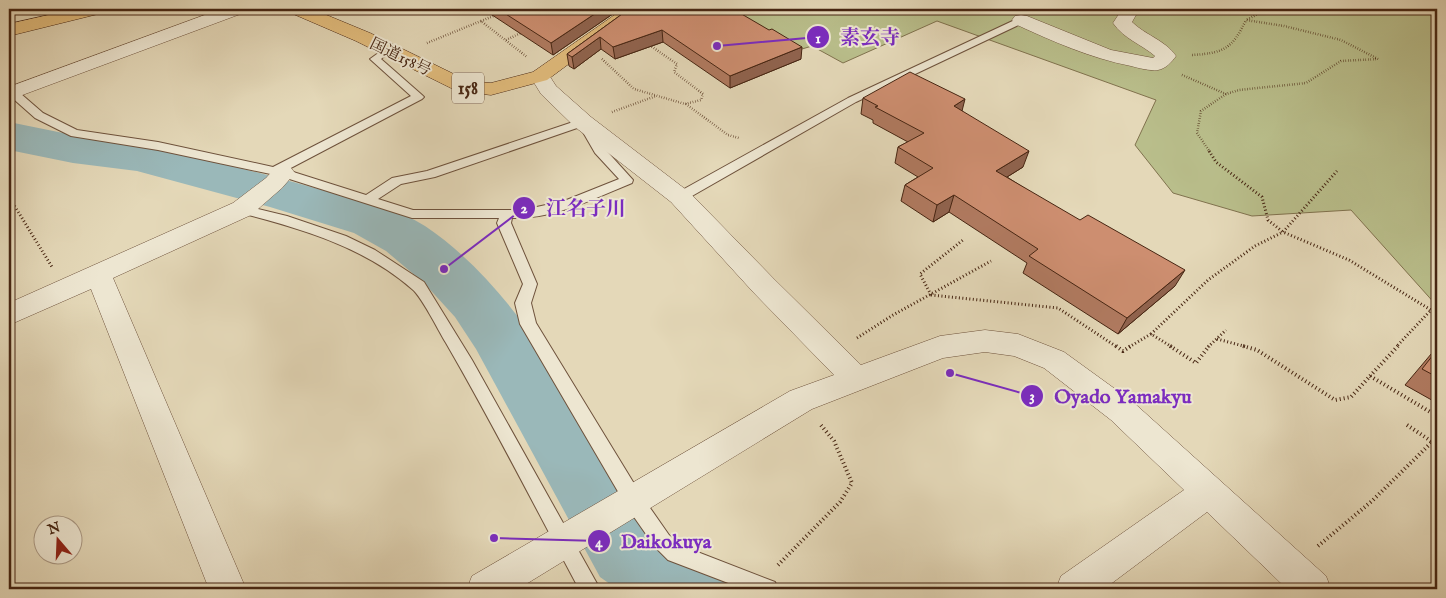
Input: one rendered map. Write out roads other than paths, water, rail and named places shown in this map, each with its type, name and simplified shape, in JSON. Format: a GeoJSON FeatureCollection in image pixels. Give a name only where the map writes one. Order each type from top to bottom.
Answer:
{"type":"FeatureCollection","features":[{"type":"Feature","properties":{"kind":"highway"},"geometry":{"type":"LineString","coordinates":[[9,30],[96,9]]}},
{"type":"Feature","properties":{"kind":"highway","name":"国道158号"},"geometry":{"type":"LineString","coordinates":[[297,9],[393,52],[464,87],[476,89],[508,86],[543,74],[634,9]]}},
{"type":"Feature","properties":{"kind":"street"},"geometry":{"type":"LineString","coordinates":[[10,92],[237,9]]}},
{"type":"Feature","properties":{"kind":"street"},"geometry":{"type":"LineString","coordinates":[[1021,20],[1078,46],[1135,63],[1161,60],[1157,48],[1133,34],[1122,23],[1127,15]]}},
{"type":"Feature","properties":{"kind":"street"},"geometry":{"type":"LineString","coordinates":[[543,74],[548,90],[583,122],[680,197],[764,286],[856,378]]}},
{"type":"Feature","properties":{"kind":"street"},"geometry":{"type":"LineString","coordinates":[[9,315],[247,205],[278,176]]}},
{"type":"Feature","properties":{"kind":"street"},"geometry":{"type":"LineString","coordinates":[[98,274],[227,589]]}},
{"type":"Feature","properties":{"kind":"street"},"geometry":{"type":"LineString","coordinates":[[485,589],[801,400],[940,347],[985,340],[1018,344],[1054,360],[1122,411],[1313,589]]}},
{"type":"Feature","properties":{"kind":"street"},"geometry":{"type":"LineString","coordinates":[[1074,589],[1195,501],[1210,494]]}},
{"type":"Feature","properties":{"kind":"lane"},"geometry":{"type":"LineString","coordinates":[[680,197],[852,100],[1021,20]]}},
{"type":"Feature","properties":{"kind":"lane"},"geometry":{"type":"LineString","coordinates":[[278,176],[418,97],[375,59],[393,52]]}},
{"type":"Feature","properties":{"kind":"lane"},"geometry":{"type":"LineString","coordinates":[[10,92],[43,118],[75,133],[158,146],[278,176],[412,214],[507,214],[526,216],[556,208],[627,180],[599,150],[583,122],[430,174],[397,181],[367,200]]}},
{"type":"Feature","properties":{"kind":"lane"},"geometry":{"type":"LineString","coordinates":[[247,205],[341,239],[370,253],[419,286],[569,540],[590,589]]}},
{"type":"Feature","properties":{"kind":"lane"},"geometry":{"type":"LineString","coordinates":[[507,214],[504,223],[530,284],[523,303],[528,324],[629,504],[674,553],[763,587]]}},
{"type":"Feature","properties":{"kind":"waterway"},"geometry":{"type":"LineString","coordinates":[[9,136],[73,149],[140,157],[288,196],[372,221],[405,238],[444,269],[475,302],[498,334],[627,552],[657,573],[694,589]]}},
{"type":"Feature","properties":{"kind":"place","name":"素玄寺"},"geometry":{"type":"Point","coordinates":[717,46]}},
{"type":"Feature","properties":{"kind":"place","name":"江名子川"},"geometry":{"type":"Point","coordinates":[444,269]}},
{"type":"Feature","properties":{"kind":"place","name":"Oyado Yamakyu"},"geometry":{"type":"Point","coordinates":[950,373]}},
{"type":"Feature","properties":{"kind":"place","name":"Daikokuya"},"geometry":{"type":"Point","coordinates":[494,538]}}]}
